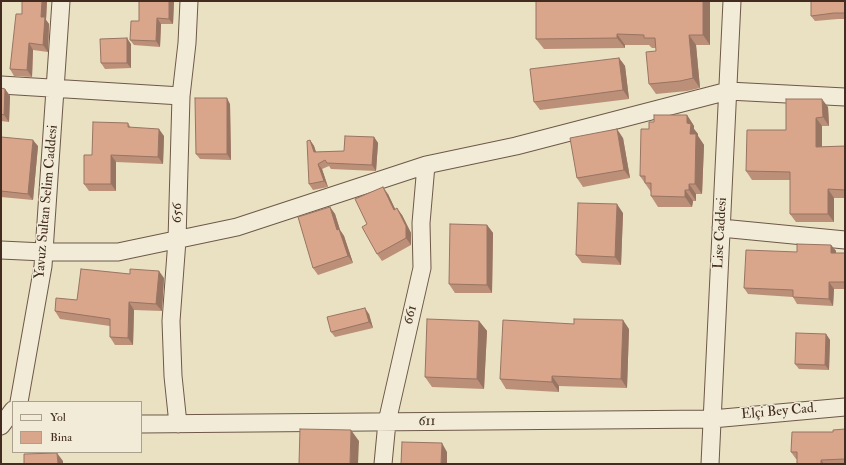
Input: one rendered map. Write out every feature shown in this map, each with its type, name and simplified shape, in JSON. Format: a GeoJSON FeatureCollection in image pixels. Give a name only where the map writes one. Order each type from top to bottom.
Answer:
{"type":"FeatureCollection","features":[{"type":"Feature","properties":{"kind":"street","name":"Yavuz Sultan Selim Caddesi"},"geometry":{"type":"LineString","coordinates":[[19,401],[44,252],[61,1]]}},
{"type":"Feature","properties":{"kind":"street","name":"656"},"geometry":{"type":"LineString","coordinates":[[178,424],[173,376],[171,322],[177,240],[181,96],[187,43],[189,1]]}},
{"type":"Feature","properties":{"kind":"street","name":"Lise Caddesi"},"geometry":{"type":"LineString","coordinates":[[710,464],[732,1]]}},
{"type":"Feature","properties":{"kind":"street"},"geometry":{"type":"LineString","coordinates":[[1,85],[55,87],[181,96]]}},
{"type":"Feature","properties":{"kind":"street"},"geometry":{"type":"LineString","coordinates":[[1,250],[44,252],[118,252],[238,227],[426,165],[516,146],[728,91],[845,97]]}},
{"type":"Feature","properties":{"kind":"street","name":"661"},"geometry":{"type":"LineString","coordinates":[[383,464],[387,422],[422,268],[421,224],[426,165]]}},
{"type":"Feature","properties":{"kind":"street"},"geometry":{"type":"LineString","coordinates":[[721,228],[845,240]]}},
{"type":"Feature","properties":{"kind":"street","name":"Elçi Bey Cad."},"geometry":{"type":"LineString","coordinates":[[712,419],[845,407]]}},
{"type":"Feature","properties":{"kind":"street","name":"611"},"geometry":{"type":"LineString","coordinates":[[142,424],[712,419]]}},
{"type":"Feature","properties":{"kind":"building"},"geometry":{"type":"Polygon","coordinates":[[[22,1],[42,1],[41,17],[45,17],[43,45],[29,43],[27,70],[10,69],[16,14],[22,14],[22,1]]]}},
{"type":"Feature","properties":{"kind":"building"},"geometry":{"type":"Polygon","coordinates":[[[139,1],[169,1],[169,19],[157,18],[156,41],[130,40],[131,21],[139,21],[139,1]]]}},
{"type":"Feature","properties":{"kind":"building"},"geometry":{"type":"Polygon","coordinates":[[[536,1],[703,1],[703,35],[689,35],[693,78],[680,81],[649,84],[646,52],[656,51],[655,38],[644,38],[644,35],[617,34],[617,38],[536,39],[536,1]]]}},
{"type":"Feature","properties":{"kind":"building"},"geometry":{"type":"Polygon","coordinates":[[[811,1],[845,1],[845,13],[811,16],[811,1]]]}},
{"type":"Feature","properties":{"kind":"building"},"geometry":{"type":"Polygon","coordinates":[[[127,38],[127,63],[101,63],[100,39],[127,38]]]}},
{"type":"Feature","properties":{"kind":"building"},"geometry":{"type":"Polygon","coordinates":[[[619,58],[623,90],[534,102],[530,69],[619,58]]]}},
{"type":"Feature","properties":{"kind":"building"},"geometry":{"type":"Polygon","coordinates":[[[1,88],[5,89],[4,115],[1,114],[1,88]]]}},
{"type":"Feature","properties":{"kind":"building"},"geometry":{"type":"Polygon","coordinates":[[[195,98],[227,98],[227,154],[196,154],[195,98]]]}},
{"type":"Feature","properties":{"kind":"building"},"geometry":{"type":"Polygon","coordinates":[[[786,99],[822,99],[823,117],[816,118],[816,147],[845,146],[845,190],[828,189],[828,214],[790,214],[790,172],[746,171],[747,130],[786,130],[786,99]]]}},
{"type":"Feature","properties":{"kind":"building"},"geometry":{"type":"Polygon","coordinates":[[[654,115],[687,115],[687,123],[691,124],[690,134],[696,134],[695,184],[689,184],[689,190],[685,190],[685,197],[651,196],[651,183],[645,183],[645,176],[640,176],[641,129],[649,129],[649,122],[654,122],[654,115]]]}},
{"type":"Feature","properties":{"kind":"building"},"geometry":{"type":"Polygon","coordinates":[[[93,122],[128,123],[128,127],[159,129],[158,157],[111,155],[111,184],[84,184],[84,155],[92,155],[93,122]]]}},
{"type":"Feature","properties":{"kind":"building"},"geometry":{"type":"Polygon","coordinates":[[[617,129],[624,170],[577,178],[570,138],[617,129]]]}},
{"type":"Feature","properties":{"kind":"building"},"geometry":{"type":"Polygon","coordinates":[[[345,136],[374,137],[372,165],[327,163],[325,160],[318,164],[324,181],[309,184],[307,141],[310,140],[314,152],[344,151],[345,136]]]}},
{"type":"Feature","properties":{"kind":"building"},"geometry":{"type":"Polygon","coordinates":[[[1,137],[33,140],[28,194],[1,191],[1,137]]]}},
{"type":"Feature","properties":{"kind":"building"},"geometry":{"type":"Polygon","coordinates":[[[383,187],[394,210],[397,208],[406,226],[406,238],[377,254],[362,227],[367,224],[355,199],[383,187]]]}},
{"type":"Feature","properties":{"kind":"building"},"geometry":{"type":"Polygon","coordinates":[[[578,203],[617,204],[615,257],[576,255],[578,203]]]}},
{"type":"Feature","properties":{"kind":"building"},"geometry":{"type":"Polygon","coordinates":[[[330,207],[337,230],[339,229],[348,256],[313,268],[298,217],[330,207]]]}},
{"type":"Feature","properties":{"kind":"building"},"geometry":{"type":"Polygon","coordinates":[[[450,224],[487,225],[487,285],[449,284],[450,224]]]}},
{"type":"Feature","properties":{"kind":"building"},"geometry":{"type":"Polygon","coordinates":[[[797,244],[831,245],[831,253],[845,253],[845,282],[829,282],[829,299],[793,297],[793,290],[744,288],[746,250],[797,252],[797,244]]]}},
{"type":"Feature","properties":{"kind":"building"},"geometry":{"type":"Polygon","coordinates":[[[81,269],[130,274],[130,269],[159,271],[156,304],[129,302],[128,338],[110,337],[110,319],[55,311],[56,298],[77,300],[81,269]]]}},
{"type":"Feature","properties":{"kind":"building"},"geometry":{"type":"Polygon","coordinates":[[[365,308],[369,322],[331,332],[327,317],[365,308]]]}},
{"type":"Feature","properties":{"kind":"building"},"geometry":{"type":"Polygon","coordinates":[[[427,319],[479,321],[477,379],[425,377],[427,319]]]}},
{"type":"Feature","properties":{"kind":"building"},"geometry":{"type":"Polygon","coordinates":[[[574,319],[623,320],[621,379],[552,376],[552,382],[500,379],[503,320],[574,324],[574,319]]]}},
{"type":"Feature","properties":{"kind":"building"},"geometry":{"type":"Polygon","coordinates":[[[796,333],[826,334],[825,365],[795,364],[796,333]]]}},
{"type":"Feature","properties":{"kind":"building"},"geometry":{"type":"Polygon","coordinates":[[[300,429],[351,430],[350,464],[299,464],[300,429]]]}},
{"type":"Feature","properties":{"kind":"building"},"geometry":{"type":"Polygon","coordinates":[[[845,429],[845,459],[821,460],[821,464],[797,464],[797,452],[791,452],[792,432],[833,432],[833,430],[845,429]]]}},
{"type":"Feature","properties":{"kind":"building"},"geometry":{"type":"Polygon","coordinates":[[[402,442],[442,443],[441,464],[401,464],[402,442]]]}},
{"type":"Feature","properties":{"kind":"building"},"geometry":{"type":"Polygon","coordinates":[[[57,453],[58,464],[24,464],[24,454],[57,453]]]}}]}
